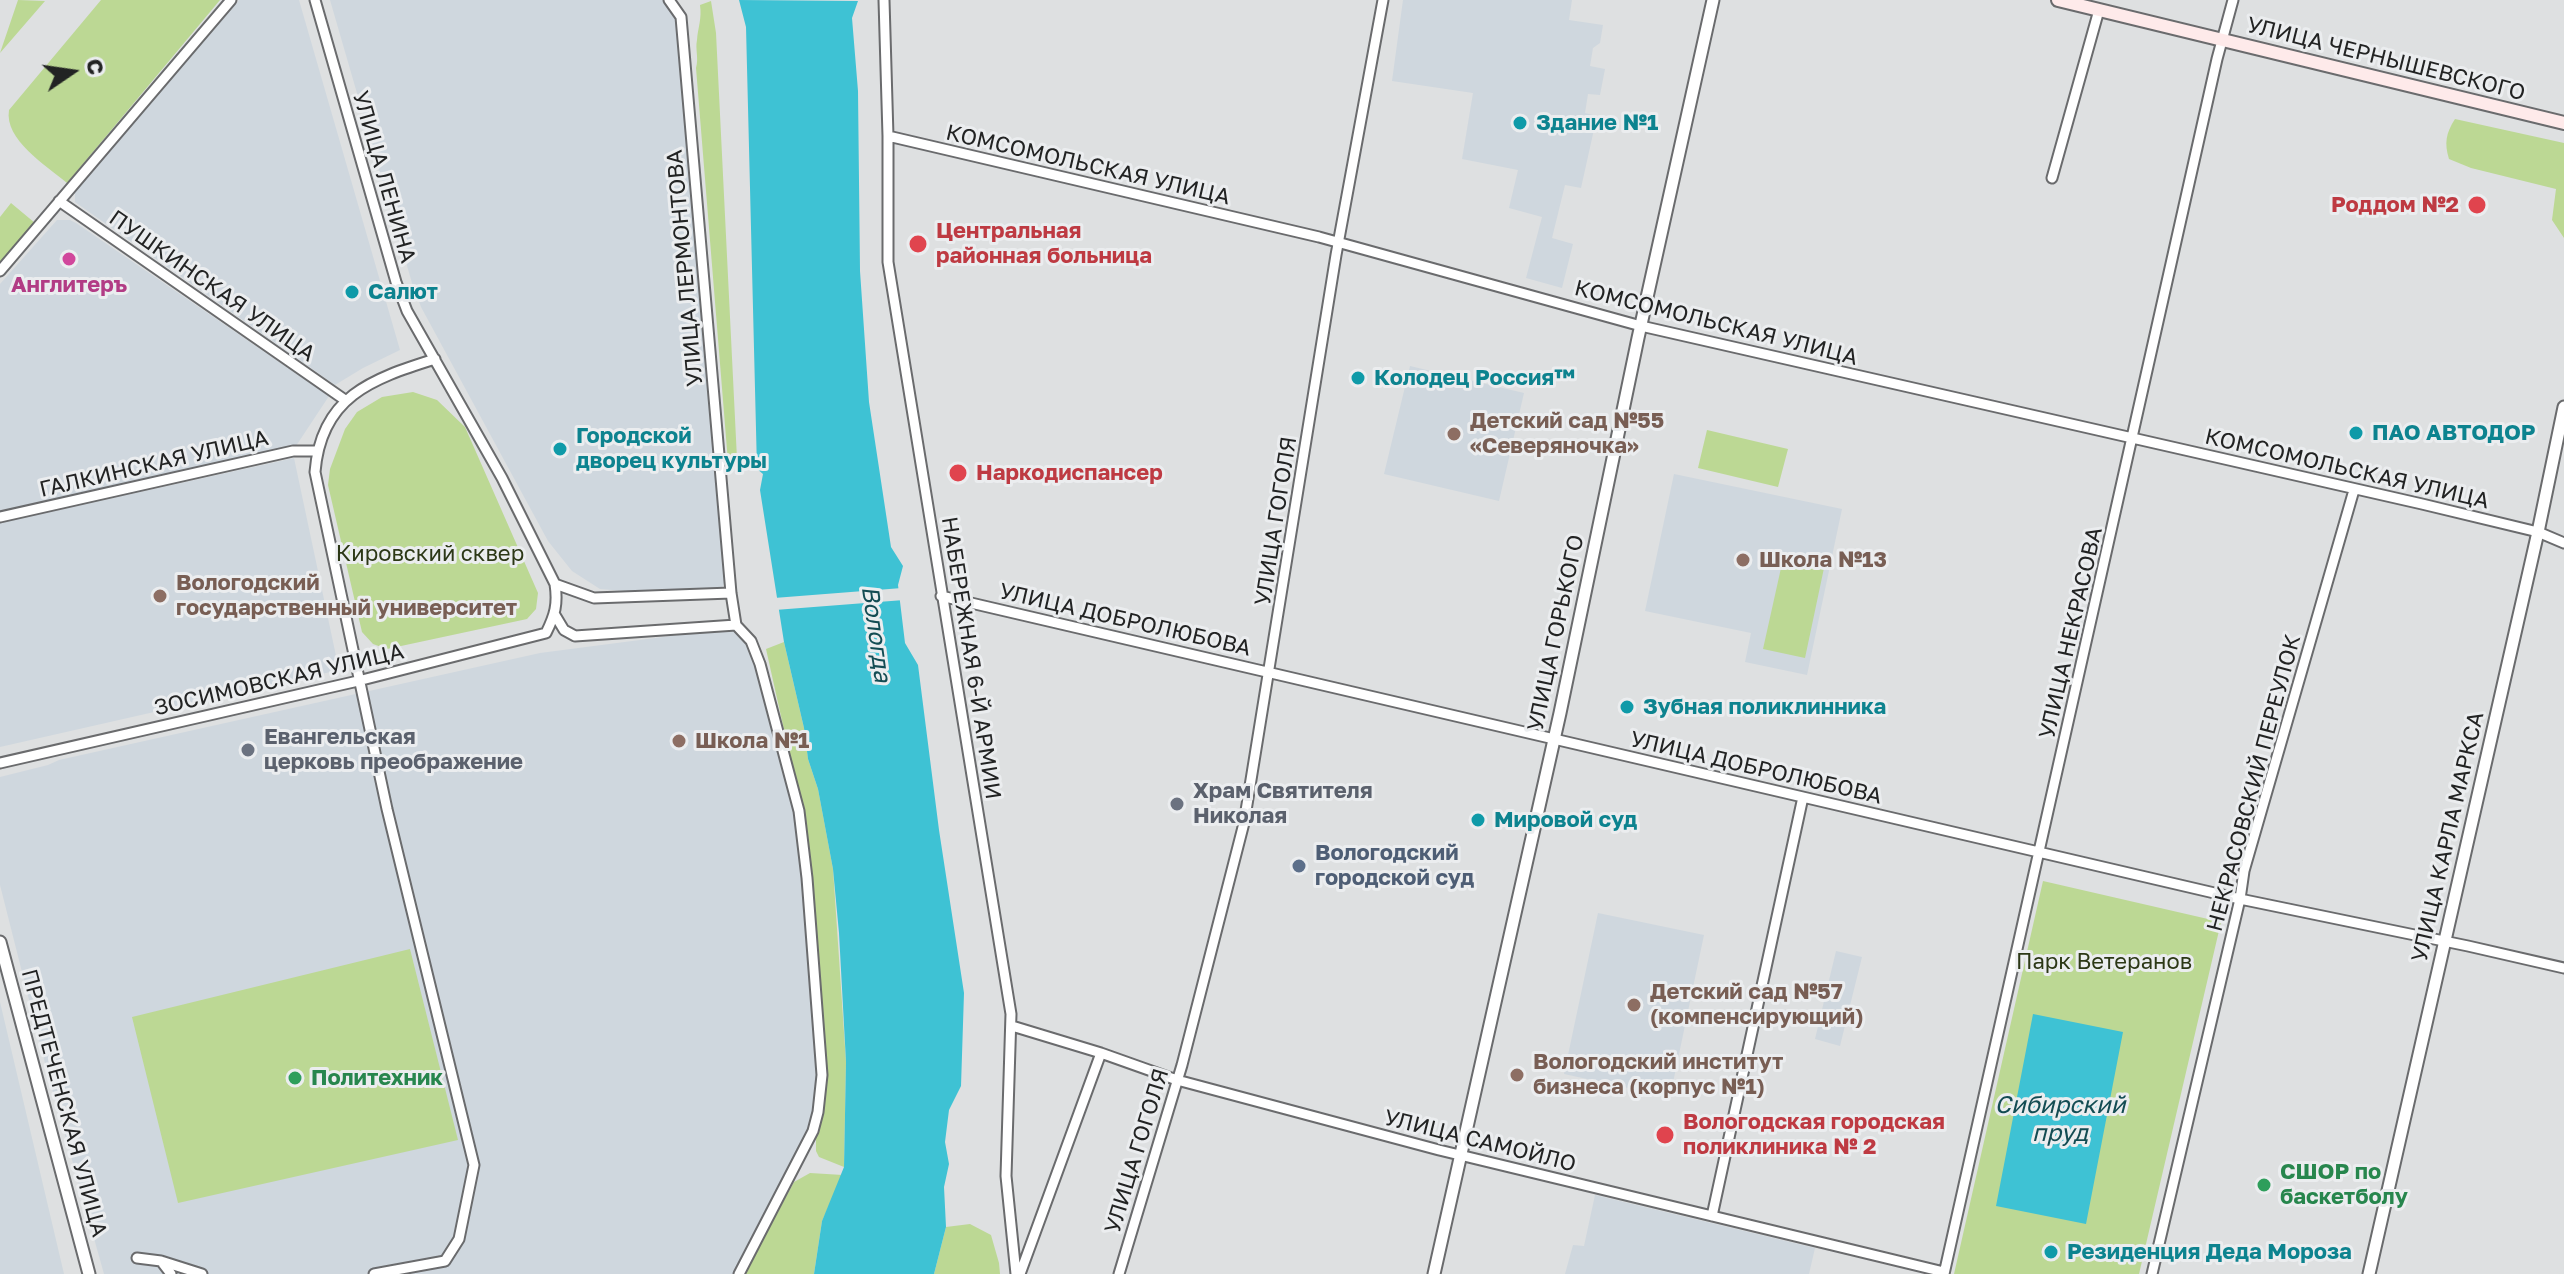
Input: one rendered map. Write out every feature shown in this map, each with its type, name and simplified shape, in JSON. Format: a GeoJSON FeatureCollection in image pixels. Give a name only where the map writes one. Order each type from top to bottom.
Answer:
{"type":"FeatureCollection","features":[{"type":"Feature","properties":{"kind":"main road","name":"УЛИЦА ЧЕРНЫШЕВСКОГО"},"geometry":{"type":"LineString","coordinates":[[2058,0],[2564,123]]}},
{"type":"Feature","properties":{"kind":"street"},"geometry":{"type":"LineString","coordinates":[[0,271],[231,0]]}},
{"type":"Feature","properties":{"kind":"street","name":"УЛИЦА ЛЕНИНА"},"geometry":{"type":"LineString","coordinates":[[315,0],[407,311],[502,478],[555,584],[558,601],[555,615]]}},
{"type":"Feature","properties":{"kind":"street","name":"УЛИЦА ЛЕРМОНТОВА"},"geometry":{"type":"LineString","coordinates":[[669,0],[681,17],[736,625]]}},
{"type":"Feature","properties":{"kind":"street","name":"НАБЕРЕЖНАЯ 6-Й АРМИИ"},"geometry":{"type":"LineString","coordinates":[[884,0],[888,262],[1012,1026],[1006,1176],[1018,1274]]}},
{"type":"Feature","properties":{"kind":"street","name":"УЛИЦА ГОГОЛЯ"},"geometry":{"type":"LineString","coordinates":[[1119,1274],[1177,1080],[1244,823],[1339,243],[1383,0]]}},
{"type":"Feature","properties":{"kind":"street","name":"УЛИЦА ГОРЬКОГО"},"geometry":{"type":"LineString","coordinates":[[1434,1274],[1554,740],[1713,0]]}},
{"type":"Feature","properties":{"kind":"street","name":"УЛИЦА НЕКРАСОВА"},"geometry":{"type":"LineString","coordinates":[[1944,1273],[2233,0]]}},
{"type":"Feature","properties":{"kind":"street"},"geometry":{"type":"LineString","coordinates":[[2052,178],[2099,10]]}},
{"type":"Feature","properties":{"kind":"street","name":"КОМСОМОЛЬСКАЯ УЛИЦА"},"geometry":{"type":"LineString","coordinates":[[888,136],[1339,243],[1641,326],[2538,532],[2564,543]]}},
{"type":"Feature","properties":{"kind":"street","name":"ПУШКИНСКАЯ УЛИЦА"},"geometry":{"type":"LineString","coordinates":[[59,201],[345,400]]}},
{"type":"Feature","properties":{"kind":"street"},"geometry":{"type":"LineString","coordinates":[[374,1274],[445,1261],[459,1239],[474,1165],[419,950],[358,681],[316,486],[317,451],[345,400],[378,378],[435,359]]}},
{"type":"Feature","properties":{"kind":"street","name":"УЛИЦА КАРЛА МАРКСА"},"geometry":{"type":"LineString","coordinates":[[2369,1274],[2564,407]]}},
{"type":"Feature","properties":{"kind":"street","name":"ГАЛКИНСКАЯ УЛИЦА"},"geometry":{"type":"LineString","coordinates":[[0,517],[293,451],[317,451]]}},
{"type":"Feature","properties":{"kind":"street","name":"НЕКРАСОВСКИЙ ПЕРЕУЛОК"},"geometry":{"type":"LineString","coordinates":[[2152,1274],[2244,871],[2354,490]]}},
{"type":"Feature","properties":{"kind":"street"},"geometry":{"type":"LineString","coordinates":[[555,584],[594,598],[731,593]]}},
{"type":"Feature","properties":{"kind":"street","name":"УЛИЦА ДОБРОЛЮБОВА"},"geometry":{"type":"LineString","coordinates":[[941,596],[2240,899],[2564,968]]}},
{"type":"Feature","properties":{"kind":"street"},"geometry":{"type":"LineString","coordinates":[[555,615],[564,630],[575,636],[736,625],[751,641],[760,664],[799,811],[822,1075],[813,1131],[739,1274]]}},
{"type":"Feature","properties":{"kind":"street","name":"ЗОСИМОВСКАЯ УЛИЦА"},"geometry":{"type":"LineString","coordinates":[[0,763],[358,681],[546,633],[555,615]]}},
{"type":"Feature","properties":{"kind":"street"},"geometry":{"type":"LineString","coordinates":[[1712,1216],[1803,797]]}},
{"type":"Feature","properties":{"kind":"street","name":"ПРЕДТЕЧЕНСКАЯ УЛИЦА"},"geometry":{"type":"LineString","coordinates":[[0,942],[89,1274]]}},
{"type":"Feature","properties":{"kind":"street","name":"УЛИЦА САМОЙЛО"},"geometry":{"type":"LineString","coordinates":[[1012,1026],[1177,1080],[1461,1155],[1944,1273]]}},
{"type":"Feature","properties":{"kind":"street","name":"НАБЕРЕЖНАЯ 6-Й АРМИИ"},"geometry":{"type":"LineString","coordinates":[[1018,1274],[1101,1053]]}},
{"type":"Feature","properties":{"kind":"street"},"geometry":{"type":"LineString","coordinates":[[137,1258],[161,1261],[202,1274]]}},
{"type":"Feature","properties":{"kind":"street"},"geometry":{"type":"LineString","coordinates":[[161,1261],[171,1274]]}},
{"type":"Feature","properties":{"kind":"shaded area"},"geometry":{"type":"Polygon","coordinates":[[[239,0],[299,0],[400,350],[335,385],[75,202],[75,190],[239,0]]]}},
{"type":"Feature","properties":{"kind":"shaded area"},"geometry":{"type":"Polygon","coordinates":[[[330,0],[665,0],[679,17],[727,576],[721,590],[687,596],[600,589],[572,571],[548,541],[421,307],[330,0]]]}},
{"type":"Feature","properties":{"kind":"shaded area"},"geometry":{"type":"Polygon","coordinates":[[[1403,0],[1572,0],[1569,20],[1603,25],[1600,43],[1593,48],[1590,66],[1605,69],[1600,95],[1588,94],[1585,113],[1597,116],[1581,188],[1565,185],[1552,238],[1573,244],[1562,288],[1526,278],[1542,217],[1509,208],[1518,170],[1462,159],[1473,93],[1392,81],[1403,0]]]}},
{"type":"Feature","properties":{"kind":"shaded area"},"geometry":{"type":"Polygon","coordinates":[[[57,220],[76,223],[329,396],[296,446],[0,511],[0,284],[57,220]]]}},
{"type":"Feature","properties":{"kind":"shaded area","name":"Детский сад №55 «Северяночка»"},"geometry":{"type":"Polygon","coordinates":[[[1410,366],[1524,393],[1499,501],[1384,474],[1410,366]]]}},
{"type":"Feature","properties":{"kind":"shaded area","name":"Вологодский государственный университет"},"geometry":{"type":"Polygon","coordinates":[[[294,458],[339,670],[0,747],[0,523],[294,458]]]}},
{"type":"Feature","properties":{"kind":"shaded area","name":"Школа №13"},"geometry":{"type":"Polygon","coordinates":[[[1674,474],[1842,509],[1807,675],[1745,662],[1751,633],[1645,611],[1674,474]]]}},
{"type":"Feature","properties":{"kind":"shaded area"},"geometry":{"type":"Polygon","coordinates":[[[732,628],[749,642],[757,665],[795,812],[804,881],[818,1075],[815,1112],[809,1129],[743,1262],[734,1274],[104,1274],[46,1067],[0,885],[0,777],[59,760],[540,653],[732,628]]]}},
{"type":"Feature","properties":{"kind":"shaded area","name":"Детский сад №57 (компенсирующий)"},"geometry":{"type":"Polygon","coordinates":[[[1598,913],[1704,935],[1670,1097],[1564,1074],[1598,913]]]}},
{"type":"Feature","properties":{"kind":"shaded area"},"geometry":{"type":"Polygon","coordinates":[[[1836,951],[1862,957],[1840,1046],[1815,1039],[1836,951]]]}},
{"type":"Feature","properties":{"kind":"shaded area"},"geometry":{"type":"Polygon","coordinates":[[[0,1002],[64,1274],[0,1274],[0,1002]]]}},
{"type":"Feature","properties":{"kind":"shaded area"},"geometry":{"type":"Polygon","coordinates":[[[1595,1195],[1815,1248],[1809,1274],[1565,1274],[1573,1245],[1584,1246],[1595,1195]]]}},
{"type":"Feature","properties":{"kind":"green space"},"geometry":{"type":"Polygon","coordinates":[[[18,0],[45,1],[0,53],[18,0]]]}},
{"type":"Feature","properties":{"kind":"green space"},"geometry":{"type":"Polygon","coordinates":[[[101,0],[220,0],[67,183],[20,142],[9,121],[9,110],[101,0]]]}},
{"type":"Feature","properties":{"kind":"green space"},"geometry":{"type":"Polygon","coordinates":[[[711,1],[716,33],[737,459],[728,462],[696,68],[700,5],[711,1]]]}},
{"type":"Feature","properties":{"kind":"green space"},"geometry":{"type":"Polygon","coordinates":[[[2455,119],[2564,143],[2564,238],[2552,220],[2556,189],[2471,168],[2449,159],[2447,138],[2455,119]]]}},
{"type":"Feature","properties":{"kind":"green space"},"geometry":{"type":"Polygon","coordinates":[[[11,203],[35,223],[0,264],[0,217],[11,203]]]}},
{"type":"Feature","properties":{"kind":"green space","name":"Кировский сквер"},"geometry":{"type":"Polygon","coordinates":[[[413,392],[437,400],[465,427],[538,593],[536,609],[527,619],[387,649],[373,644],[362,632],[328,485],[330,469],[345,429],[357,412],[382,397],[413,392]]]}},
{"type":"Feature","properties":{"kind":"green space"},"geometry":{"type":"Polygon","coordinates":[[[1707,430],[1788,449],[1778,487],[1698,468],[1707,430]]]}},
{"type":"Feature","properties":{"kind":"green space"},"geometry":{"type":"Polygon","coordinates":[[[1783,559],[1824,568],[1805,658],[1763,649],[1783,559]]]}},
{"type":"Feature","properties":{"kind":"green space"},"geometry":{"type":"Polygon","coordinates":[[[784,642],[833,869],[846,1062],[844,1167],[819,1157],[816,1151],[816,1131],[826,1074],[812,879],[802,810],[766,649],[784,642]]]}},
{"type":"Feature","properties":{"kind":"green space","name":"Парк Ветеранов"},"geometry":{"type":"Polygon","coordinates":[[[2043,881],[2221,922],[2139,1274],[1954,1274],[2043,881]]]}},
{"type":"Feature","properties":{"kind":"green space","name":"Политехник"},"geometry":{"type":"Polygon","coordinates":[[[410,949],[458,1140],[178,1203],[132,1017],[410,949]]]}},
{"type":"Feature","properties":{"kind":"green space"},"geometry":{"type":"Polygon","coordinates":[[[810,1173],[843,1175],[822,1221],[814,1274],[744,1274],[794,1182],[810,1173]]]}},
{"type":"Feature","properties":{"kind":"green space"},"geometry":{"type":"Polygon","coordinates":[[[970,1224],[991,1235],[1000,1274],[934,1274],[946,1227],[970,1224]]]}},
{"type":"Feature","properties":{"kind":"water","name":"Вологда"},"geometry":{"type":"Polygon","coordinates":[[[739,0],[858,1],[852,18],[858,91],[860,271],[869,402],[891,547],[903,566],[898,585],[905,643],[918,665],[964,993],[961,1086],[949,1110],[945,1142],[949,1164],[944,1187],[946,1227],[934,1274],[814,1274],[822,1221],[844,1167],[846,1062],[839,933],[833,869],[784,642],[760,490],[763,474],[757,469],[746,27],[739,0]]]}},
{"type":"Feature","properties":{"kind":"water","name":"Сибирский пруд"},"geometry":{"type":"Polygon","coordinates":[[[2033,1014],[2123,1032],[2086,1224],[1996,1206],[2033,1014]]]}},
{"type":"Feature","properties":{"kind":"pier"},"geometry":{"type":"Polygon","coordinates":[[[902,588],[904,600],[775,610],[774,598],[902,588]]]}},
{"type":"Feature","properties":{"kind":"place","name":"Здание №1"},"geometry":{"type":"Point","coordinates":[1520,123]}},
{"type":"Feature","properties":{"kind":"place","name":"Роддом №2"},"geometry":{"type":"Point","coordinates":[2477,205]}},
{"type":"Feature","properties":{"kind":"place","name":"Центральная районная больница"},"geometry":{"type":"Point","coordinates":[918,244]}},
{"type":"Feature","properties":{"kind":"place","name":"Англитеръ"},"geometry":{"type":"Point","coordinates":[69,259]}},
{"type":"Feature","properties":{"kind":"place","name":"Салют"},"geometry":{"type":"Point","coordinates":[352,292]}},
{"type":"Feature","properties":{"kind":"place","name":"Колодец Россия™"},"geometry":{"type":"Point","coordinates":[1358,378]}},
{"type":"Feature","properties":{"kind":"place","name":"ПАО АВТОДОР"},"geometry":{"type":"Point","coordinates":[2356,433]}},
{"type":"Feature","properties":{"kind":"place","name":"Детский сад №55 «Северяночка»"},"geometry":{"type":"Point","coordinates":[1454,434]}},
{"type":"Feature","properties":{"kind":"place","name":"Городской дворец культуры"},"geometry":{"type":"Point","coordinates":[560,449]}},
{"type":"Feature","properties":{"kind":"place","name":"Наркодиспансер"},"geometry":{"type":"Point","coordinates":[958,473]}},
{"type":"Feature","properties":{"kind":"place","name":"Школа №13"},"geometry":{"type":"Point","coordinates":[1743,560]}},
{"type":"Feature","properties":{"kind":"place","name":"Вологодский государственный университет"},"geometry":{"type":"Point","coordinates":[160,596]}},
{"type":"Feature","properties":{"kind":"place","name":"Зубная поликлинника"},"geometry":{"type":"Point","coordinates":[1627,707]}},
{"type":"Feature","properties":{"kind":"place","name":"Школа №1"},"geometry":{"type":"Point","coordinates":[679,741]}},
{"type":"Feature","properties":{"kind":"place","name":"Евангельская церковь преображение"},"geometry":{"type":"Point","coordinates":[248,750]}},
{"type":"Feature","properties":{"kind":"place","name":"Храм Святителя Николая"},"geometry":{"type":"Point","coordinates":[1177,804]}},
{"type":"Feature","properties":{"kind":"place","name":"Мировой суд"},"geometry":{"type":"Point","coordinates":[1478,820]}},
{"type":"Feature","properties":{"kind":"place","name":"Вологодский городской суд"},"geometry":{"type":"Point","coordinates":[1299,866]}},
{"type":"Feature","properties":{"kind":"place","name":"Детский сад №57 (компенсирующий)"},"geometry":{"type":"Point","coordinates":[1634,1005]}},
{"type":"Feature","properties":{"kind":"place","name":"Вологодский институт бизнеса (корпус №1)"},"geometry":{"type":"Point","coordinates":[1517,1075]}},
{"type":"Feature","properties":{"kind":"place","name":"Политехник"},"geometry":{"type":"Point","coordinates":[295,1078]}},
{"type":"Feature","properties":{"kind":"place","name":"Вологодская городская поликлиника № 2"},"geometry":{"type":"Point","coordinates":[1665,1135]}},
{"type":"Feature","properties":{"kind":"place","name":"СШОР по баскетболу"},"geometry":{"type":"Point","coordinates":[2264,1185]}},
{"type":"Feature","properties":{"kind":"place","name":"Резиденция Деда Мороза"},"geometry":{"type":"Point","coordinates":[2051,1252]}}]}
